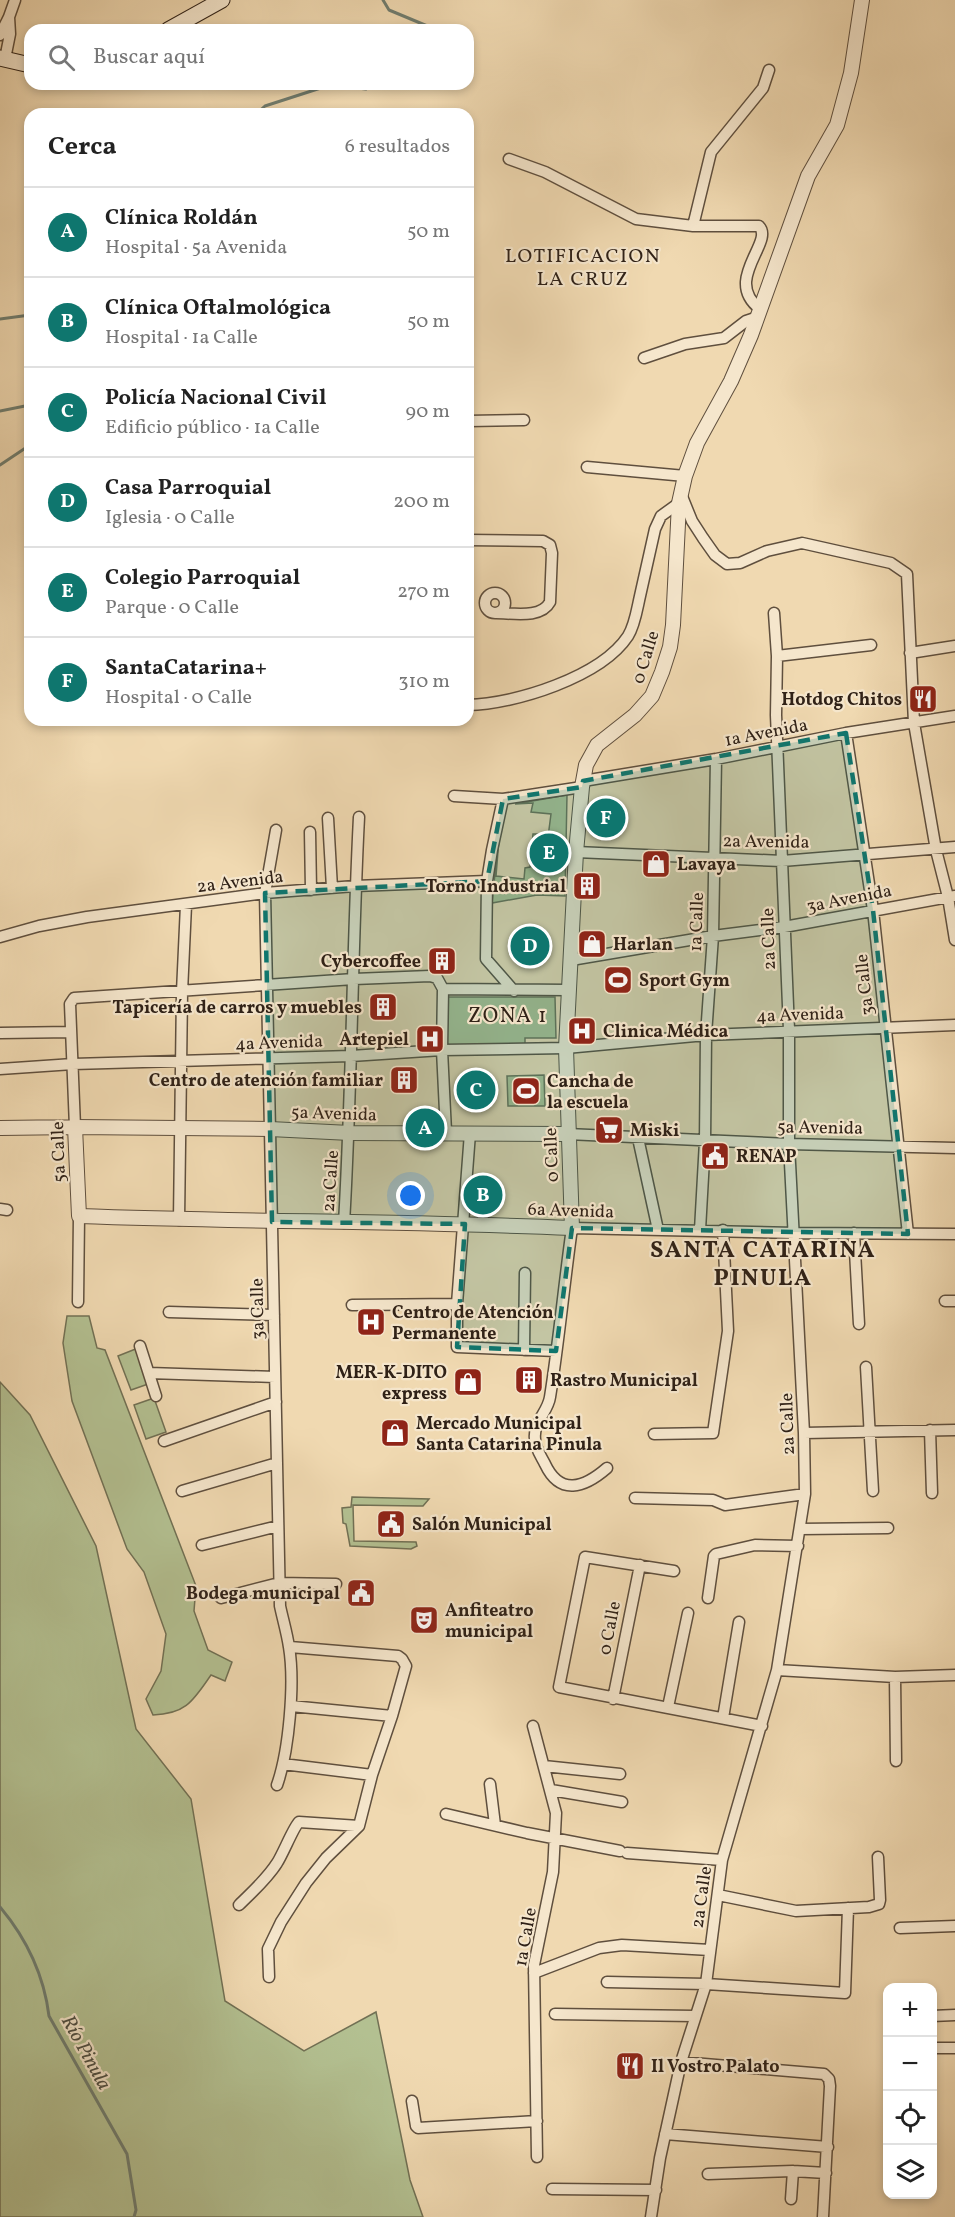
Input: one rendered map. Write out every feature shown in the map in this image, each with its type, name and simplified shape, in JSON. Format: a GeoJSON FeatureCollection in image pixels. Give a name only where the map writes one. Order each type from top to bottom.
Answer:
{"type":"FeatureCollection","features":[{"type":"Feature","properties":{"kind":"main road"},"geometry":{"type":"LineString","coordinates":[[179,24],[222,0]]}},
{"type":"Feature","properties":{"kind":"main road"},"geometry":{"type":"LineString","coordinates":[[2,58],[24,64]]}},
{"type":"Feature","properties":{"kind":"street"},"geometry":{"type":"LineString","coordinates":[[0,34],[15,0]]}},
{"type":"Feature","properties":{"kind":"street","name":"0 Calle"},"geometry":{"type":"LineString","coordinates":[[607,1468],[587,1483],[574,1486],[560,1484],[549,1473],[536,1446],[536,1427],[550,1400],[572,1228],[567,1134],[566,1048],[576,852],[582,784],[586,765],[597,745],[634,715],[652,696],[662,672],[670,647],[673,626],[679,498],[685,476],[697,443],[731,381],[759,313],[801,192],[837,125],[851,73],[862,0]]}},
{"type":"Feature","properties":{"kind":"street"},"geometry":{"type":"LineString","coordinates":[[2,58],[10,34],[9,17]]}},
{"type":"Feature","properties":{"kind":"street"},"geometry":{"type":"LineString","coordinates":[[693,226],[711,152],[763,88],[769,70]]}},
{"type":"Feature","properties":{"kind":"street"},"geometry":{"type":"LineString","coordinates":[[509,159],[545,172],[636,219],[693,226],[757,225],[761,228],[762,236],[752,257],[745,282],[749,298],[759,313],[724,338],[685,344],[644,358]]}},
{"type":"Feature","properties":{"kind":"street"},"geometry":{"type":"LineString","coordinates":[[474,421],[524,420]]}},
{"type":"Feature","properties":{"kind":"street"},"geometry":{"type":"LineString","coordinates":[[586,467],[685,476]]}},
{"type":"Feature","properties":{"kind":"street"},"geometry":{"type":"LineString","coordinates":[[474,705],[486,705],[555,686],[579,675],[620,646],[629,634],[635,617],[655,529],[661,516],[679,498],[715,555],[727,564],[740,563],[767,550],[802,543],[891,563],[907,574],[914,723],[936,850],[951,896],[955,940]]}},
{"type":"Feature","properties":{"kind":"street"},"geometry":{"type":"LineString","coordinates":[[474,540],[543,541],[550,545],[552,552],[550,602],[547,609],[539,613],[496,613]]}},
{"type":"Feature","properties":{"kind":"street","name":"2a Calle"},"geometry":{"type":"LineString","coordinates":[[651,2217],[665,2134],[681,2062],[706,1984],[722,1860],[777,1670],[806,1494],[789,1144],[789,1030],[774,614]]}},
{"type":"Feature","properties":{"kind":"street"},"geometry":{"type":"LineString","coordinates":[[777,656],[871,645]]}},
{"type":"Feature","properties":{"kind":"street"},"geometry":{"type":"LineString","coordinates":[[910,653],[955,646]]}},
{"type":"Feature","properties":{"kind":"street","name":"1a Avenida"},"geometry":{"type":"LineString","coordinates":[[454,796],[503,799],[846,733],[955,716]]}},
{"type":"Feature","properties":{"kind":"street","name":"3a Calle"},"geometry":{"type":"LineString","coordinates":[[846,733],[873,910],[908,1234]]}},
{"type":"Feature","properties":{"kind":"street","name":"1a Calle"},"geometry":{"type":"LineString","coordinates":[[700,1230],[705,1140],[706,1035],[713,936],[716,759]]}},
{"type":"Feature","properties":{"kind":"street"},"geometry":{"type":"LineString","coordinates":[[503,799],[487,881],[486,959],[514,991]]}},
{"type":"Feature","properties":{"kind":"street","name":"2a Calle"},"geometry":{"type":"LineString","coordinates":[[344,1223],[350,1133],[355,886],[359,817]]}},
{"type":"Feature","properties":{"kind":"street"},"geometry":{"type":"LineString","coordinates":[[328,818],[332,888]]}},
{"type":"Feature","properties":{"kind":"street","name":"3a Calle"},"geometry":{"type":"LineString","coordinates":[[276,830],[266,893],[267,985],[279,1583],[280,1606],[290,1647],[291,1706],[283,1764],[277,1785]]}},
{"type":"Feature","properties":{"kind":"street"},"geometry":{"type":"LineString","coordinates":[[310,832],[310,890]]}},
{"type":"Feature","properties":{"kind":"street","name":"2a Avenida"},"geometry":{"type":"LineString","coordinates":[[576,852],[782,861],[955,847]]}},
{"type":"Feature","properties":{"kind":"street","name":"2a Avenida"},"geometry":{"type":"LineString","coordinates":[[0,937],[39,926],[87,917],[266,893],[355,886],[487,881]]}},
{"type":"Feature","properties":{"kind":"street","name":"3a Avenida"},"geometry":{"type":"LineString","coordinates":[[571,960],[713,936],[784,927],[951,896]]}},
{"type":"Feature","properties":{"kind":"street"},"geometry":{"type":"LineString","coordinates":[[179,1220],[182,992],[186,905]]}},
{"type":"Feature","properties":{"kind":"street"},"geometry":{"type":"LineString","coordinates":[[182,992],[354,979],[430,976],[437,978],[443,989],[442,1050],[446,1132]]}},
{"type":"Feature","properties":{"kind":"street"},"geometry":{"type":"LineString","coordinates":[[443,989],[568,990]]}},
{"type":"Feature","properties":{"kind":"street","name":"5a Calle"},"geometry":{"type":"LineString","coordinates":[[78,1302],[79,1216],[70,1004],[75,998],[182,992]]}},
{"type":"Feature","properties":{"kind":"street","name":"4a Avenida"},"geometry":{"type":"LineString","coordinates":[[0,1069],[73,1064],[351,1056],[442,1050],[566,1048],[789,1030],[955,1025]]}},
{"type":"Feature","properties":{"kind":"street"},"geometry":{"type":"LineString","coordinates":[[0,1034],[71,1032]]}},
{"type":"Feature","properties":{"kind":"street","name":"5a Avenida"},"geometry":{"type":"LineString","coordinates":[[0,1128],[270,1129],[350,1133],[567,1134],[789,1144],[955,1148]]}},
{"type":"Feature","properties":{"kind":"street"},"geometry":{"type":"LineString","coordinates":[[470,1132],[465,1224],[457,1304],[458,1347],[556,1351]]}},
{"type":"Feature","properties":{"kind":"street"},"geometry":{"type":"LineString","coordinates":[[638,1137],[658,1230]]}},
{"type":"Feature","properties":{"kind":"street","name":"6a Avenida"},"geometry":{"type":"LineString","coordinates":[[79,1216],[795,1233],[955,1234]]}},
{"type":"Feature","properties":{"kind":"street"},"geometry":{"type":"LineString","coordinates":[[654,1434],[713,1433],[728,1331],[723,1230]]}},
{"type":"Feature","properties":{"kind":"street"},"geometry":{"type":"LineString","coordinates":[[854,1233],[858,1323]]}},
{"type":"Feature","properties":{"kind":"street"},"geometry":{"type":"LineString","coordinates":[[524,1350],[525,1273]]}},
{"type":"Feature","properties":{"kind":"street"},"geometry":{"type":"LineString","coordinates":[[352,1305],[457,1304]]}},
{"type":"Feature","properties":{"kind":"street"},"geometry":{"type":"LineString","coordinates":[[169,1312],[274,1315]]}},
{"type":"Feature","properties":{"kind":"street"},"geometry":{"type":"LineString","coordinates":[[140,1346],[156,1396]]}},
{"type":"Feature","properties":{"kind":"street"},"geometry":{"type":"LineString","coordinates":[[866,1367],[873,1491]]}},
{"type":"Feature","properties":{"kind":"street"},"geometry":{"type":"LineString","coordinates":[[149,1374],[275,1377]]}},
{"type":"Feature","properties":{"kind":"street"},"geometry":{"type":"LineString","coordinates":[[164,1441],[276,1402]]}},
{"type":"Feature","properties":{"kind":"street"},"geometry":{"type":"LineString","coordinates":[[930,1430],[932,1493]]}},
{"type":"Feature","properties":{"kind":"street"},"geometry":{"type":"LineString","coordinates":[[804,1433],[955,1430]]}},
{"type":"Feature","properties":{"kind":"street"},"geometry":{"type":"LineString","coordinates":[[182,1491],[277,1463]]}},
{"type":"Feature","properties":{"kind":"street"},"geometry":{"type":"LineString","coordinates":[[635,1498],[714,1500],[725,1505],[806,1494]]}},
{"type":"Feature","properties":{"kind":"street"},"geometry":{"type":"LineString","coordinates":[[202,1545],[278,1526]]}},
{"type":"Feature","properties":{"kind":"street"},"geometry":{"type":"LineString","coordinates":[[801,1528],[888,1528]]}},
{"type":"Feature","properties":{"kind":"street"},"geometry":{"type":"LineString","coordinates":[[708,1598],[715,1555],[755,1545],[798,1546]]}},
{"type":"Feature","properties":{"kind":"street"},"geometry":{"type":"LineString","coordinates":[[674,1571],[585,1556],[558,1686],[613,1699],[668,1707],[762,1726]]}},
{"type":"Feature","properties":{"kind":"street","name":"0 Calle"},"geometry":{"type":"LineString","coordinates":[[613,1699],[640,1565]]}},
{"type":"Feature","properties":{"kind":"street"},"geometry":{"type":"LineString","coordinates":[[221,1598],[279,1583],[336,1584]]}},
{"type":"Feature","properties":{"kind":"street"},"geometry":{"type":"LineString","coordinates":[[668,1707],[688,1613]]}},
{"type":"Feature","properties":{"kind":"street"},"geometry":{"type":"LineString","coordinates":[[723,1718],[739,1622]]}},
{"type":"Feature","properties":{"kind":"street"},"geometry":{"type":"LineString","coordinates":[[269,1977],[268,1949],[281,1923],[306,1883],[326,1858],[359,1826],[372,1775],[406,1669],[405,1663],[398,1656],[290,1647]]}},
{"type":"Feature","properties":{"kind":"street"},"geometry":{"type":"LineString","coordinates":[[777,1670],[896,1677],[955,1675]]}},
{"type":"Feature","properties":{"kind":"street"},"geometry":{"type":"LineString","coordinates":[[896,1677],[896,1761]]}},
{"type":"Feature","properties":{"kind":"street"},"geometry":{"type":"LineString","coordinates":[[291,1706],[392,1716]]}},
{"type":"Feature","properties":{"kind":"street","name":"1a Calle"},"geometry":{"type":"LineString","coordinates":[[533,1726],[556,1813],[556,1839],[548,1900],[534,1973],[537,2157]]}},
{"type":"Feature","properties":{"kind":"street"},"geometry":{"type":"LineString","coordinates":[[283,1764],[372,1775]]}},
{"type":"Feature","properties":{"kind":"street"},"geometry":{"type":"LineString","coordinates":[[544,1766],[620,1774]]}},
{"type":"Feature","properties":{"kind":"street"},"geometry":{"type":"LineString","coordinates":[[490,1784],[495,1825]]}},
{"type":"Feature","properties":{"kind":"street"},"geometry":{"type":"LineString","coordinates":[[551,1790],[622,1802]]}},
{"type":"Feature","properties":{"kind":"street"},"geometry":{"type":"LineString","coordinates":[[446,1814],[624,1852],[722,1860]]}},
{"type":"Feature","properties":{"kind":"street"},"geometry":{"type":"LineString","coordinates":[[239,1905],[276,1866],[291,1839],[294,1826],[299,1822],[359,1826]]}},
{"type":"Feature","properties":{"kind":"street"},"geometry":{"type":"LineString","coordinates":[[718,1895],[796,1911],[869,1907],[879,1904],[880,1900],[878,1857]]}},
{"type":"Feature","properties":{"kind":"street"},"geometry":{"type":"LineString","coordinates":[[607,1982],[706,1984],[845,1994],[848,1908]]}},
{"type":"Feature","properties":{"kind":"street"},"geometry":{"type":"LineString","coordinates":[[900,1928],[955,1926]]}},
{"type":"Feature","properties":{"kind":"street"},"geometry":{"type":"LineString","coordinates":[[534,1973],[599,1948],[622,1945],[711,1950]]}},
{"type":"Feature","properties":{"kind":"street"},"geometry":{"type":"LineString","coordinates":[[555,2014],[694,2016]]}},
{"type":"Feature","properties":{"kind":"street"},"geometry":{"type":"LineString","coordinates":[[937,2016],[955,2015]]}},
{"type":"Feature","properties":{"kind":"street"},"geometry":{"type":"LineString","coordinates":[[937,2048],[955,2048]]}},
{"type":"Feature","properties":{"kind":"street"},"geometry":{"type":"LineString","coordinates":[[681,2062],[827,2076],[830,2085],[824,2217]]}},
{"type":"Feature","properties":{"kind":"street"},"geometry":{"type":"LineString","coordinates":[[412,2101],[418,2128],[537,2121]]}},
{"type":"Feature","properties":{"kind":"street"},"geometry":{"type":"LineString","coordinates":[[665,2134],[828,2147]]}},
{"type":"Feature","properties":{"kind":"street"},"geometry":{"type":"LineString","coordinates":[[708,2174],[793,2171],[826,2173]]}},
{"type":"Feature","properties":{"kind":"street"},"geometry":{"type":"LineString","coordinates":[[792,2199],[793,2171]]}},
{"type":"Feature","properties":{"kind":"street"},"geometry":{"type":"LineString","coordinates":[[552,2189],[656,2190]]}},
{"type":"Feature","properties":{"kind":"highlighted area"},"geometry":{"type":"Polygon","coordinates":[[[846,733],[873,910],[908,1234],[572,1228],[556,1351],[457,1347],[465,1224],[272,1222],[265,893],[487,881],[503,799],[582,787],[583,781],[846,733]]]}},
{"type":"Feature","properties":{"kind":"green space"},"geometry":{"type":"Polygon","coordinates":[[[567,795],[565,896],[537,895],[492,903],[501,814],[496,876],[524,879],[525,868],[530,867],[533,834],[548,837],[551,814],[531,812],[533,803],[515,804],[567,795]]]}},
{"type":"Feature","properties":{"kind":"green space"},"geometry":{"type":"Polygon","coordinates":[[[448,997],[555,997],[556,1038],[525,1038],[525,1046],[447,1045],[448,997]]]}},
{"type":"Feature","properties":{"kind":"green space","name":"Cancha de la escuela"},"geometry":{"type":"Polygon","coordinates":[[[544,1075],[545,1106],[508,1106],[507,1076],[544,1075]]]}},
{"type":"Feature","properties":{"kind":"green space"},"geometry":{"type":"Polygon","coordinates":[[[67,1316],[89,1316],[97,1348],[105,1350],[196,1586],[194,1611],[208,1650],[232,1662],[225,1681],[211,1675],[188,1704],[173,1712],[153,1715],[146,1699],[161,1671],[166,1634],[144,1572],[127,1549],[72,1401],[63,1343],[67,1316]]]}},
{"type":"Feature","properties":{"kind":"green space"},"geometry":{"type":"Polygon","coordinates":[[[138,1348],[151,1383],[131,1390],[118,1356],[138,1348]]]}},
{"type":"Feature","properties":{"kind":"green space"},"geometry":{"type":"Polygon","coordinates":[[[0,1382],[30,1415],[96,1546],[136,1729],[191,1799],[225,2001],[304,2051],[376,2012],[410,2180],[423,2217],[0,2217],[0,1382]]]}},
{"type":"Feature","properties":{"kind":"green space"},"geometry":{"type":"Polygon","coordinates":[[[154,1398],[166,1432],[146,1439],[134,1405],[154,1398]]]}},
{"type":"Feature","properties":{"kind":"green space"},"geometry":{"type":"Polygon","coordinates":[[[352,1497],[429,1499],[423,1506],[353,1505],[354,1541],[416,1542],[417,1546],[411,1549],[350,1546],[346,1524],[343,1523],[342,1508],[351,1507],[352,1497]]]}},
{"type":"Feature","properties":{"kind":"waterway"},"geometry":{"type":"LineString","coordinates":[[383,0],[389,10],[423,24]]}},
{"type":"Feature","properties":{"kind":"waterway"},"geometry":{"type":"LineString","coordinates":[[263,108],[315,90]]}},
{"type":"Feature","properties":{"kind":"waterway"},"geometry":{"type":"LineString","coordinates":[[0,319],[24,316]]}},
{"type":"Feature","properties":{"kind":"waterway"},"geometry":{"type":"LineString","coordinates":[[0,411],[24,406]]}},
{"type":"Feature","properties":{"kind":"waterway"},"geometry":{"type":"LineString","coordinates":[[0,465],[24,449]]}},
{"type":"Feature","properties":{"kind":"waterway","name":"Río Pinula"},"geometry":{"type":"LineString","coordinates":[[0,1907],[18,1931],[32,1958],[43,1986],[49,2016],[127,2154],[136,2210],[134,2217]]}},
{"type":"Feature","properties":{"kind":"place","name":"Hotdog Chitos"},"geometry":{"type":"Point","coordinates":[923,699]}},
{"type":"Feature","properties":{"kind":"place","name":"SantaCatarina+"},"geometry":{"type":"Point","coordinates":[606,818]}},
{"type":"Feature","properties":{"kind":"place","name":"Colegio Parroquial"},"geometry":{"type":"Point","coordinates":[549,853]}},
{"type":"Feature","properties":{"kind":"place","name":"Lavaya"},"geometry":{"type":"Point","coordinates":[656,864]}},
{"type":"Feature","properties":{"kind":"place","name":"Torno Industrial"},"geometry":{"type":"Point","coordinates":[587,886]}},
{"type":"Feature","properties":{"kind":"place","name":"Harlan"},"geometry":{"type":"Point","coordinates":[592,944]}},
{"type":"Feature","properties":{"kind":"place","name":"Casa Parroquial"},"geometry":{"type":"Point","coordinates":[530,946]}},
{"type":"Feature","properties":{"kind":"place","name":"Cybercoffee"},"geometry":{"type":"Point","coordinates":[442,961]}},
{"type":"Feature","properties":{"kind":"place","name":"Sport Gym"},"geometry":{"type":"Point","coordinates":[618,980]}},
{"type":"Feature","properties":{"kind":"place","name":"Tapicería de carros y muebles"},"geometry":{"type":"Point","coordinates":[383,1007]}},
{"type":"Feature","properties":{"kind":"place","name":"Clinica Médica"},"geometry":{"type":"Point","coordinates":[582,1031]}},
{"type":"Feature","properties":{"kind":"place","name":"Artepiel"},"geometry":{"type":"Point","coordinates":[430,1039]}},
{"type":"Feature","properties":{"kind":"place","name":"Centro de atención familiar"},"geometry":{"type":"Point","coordinates":[404,1080]}},
{"type":"Feature","properties":{"kind":"place","name":"Policía Nacional Civil"},"geometry":{"type":"Point","coordinates":[476,1090]}},
{"type":"Feature","properties":{"kind":"place","name":"Cancha de la escuela"},"geometry":{"type":"Point","coordinates":[526,1091]}},
{"type":"Feature","properties":{"kind":"place","name":"Clínica Roldán"},"geometry":{"type":"Point","coordinates":[425,1128]}},
{"type":"Feature","properties":{"kind":"place","name":"Miski"},"geometry":{"type":"Point","coordinates":[609,1130]}},
{"type":"Feature","properties":{"kind":"place","name":"RENAP"},"geometry":{"type":"Point","coordinates":[715,1156]}},
{"type":"Feature","properties":{"kind":"place","name":"Clínica Oftalmológica"},"geometry":{"type":"Point","coordinates":[483,1195]}},
{"type":"Feature","properties":{"kind":"place","name":"Centro de Atención Permanente"},"geometry":{"type":"Point","coordinates":[371,1322]}},
{"type":"Feature","properties":{"kind":"place","name":"Rastro Municipal"},"geometry":{"type":"Point","coordinates":[529,1380]}},
{"type":"Feature","properties":{"kind":"place","name":"MER-K-DITO express"},"geometry":{"type":"Point","coordinates":[468,1382]}},
{"type":"Feature","properties":{"kind":"place","name":"Mercado Municipal Santa Catarina Pinula"},"geometry":{"type":"Point","coordinates":[395,1433]}},
{"type":"Feature","properties":{"kind":"place","name":"Salón Municipal"},"geometry":{"type":"Point","coordinates":[391,1524]}},
{"type":"Feature","properties":{"kind":"place","name":"Bodega municipal"},"geometry":{"type":"Point","coordinates":[361,1593]}},
{"type":"Feature","properties":{"kind":"place","name":"Anfiteatro municipal"},"geometry":{"type":"Point","coordinates":[424,1620]}},
{"type":"Feature","properties":{"kind":"place","name":"Il Vostro Palato"},"geometry":{"type":"Point","coordinates":[630,2066]}},
{"type":"Feature","properties":{"kind":"district","name":"LOTIFICACION LA CRUZ"},"geometry":{"type":"Point","coordinates":[583,266]}},
{"type":"Feature","properties":{"kind":"district","name":"ZONA 1"},"geometry":{"type":"Point","coordinates":[508,1015]}},
{"type":"Feature","properties":{"kind":"district","name":"SANTA CATARINA PINULA"},"geometry":{"type":"Point","coordinates":[763,1263]}}]}
